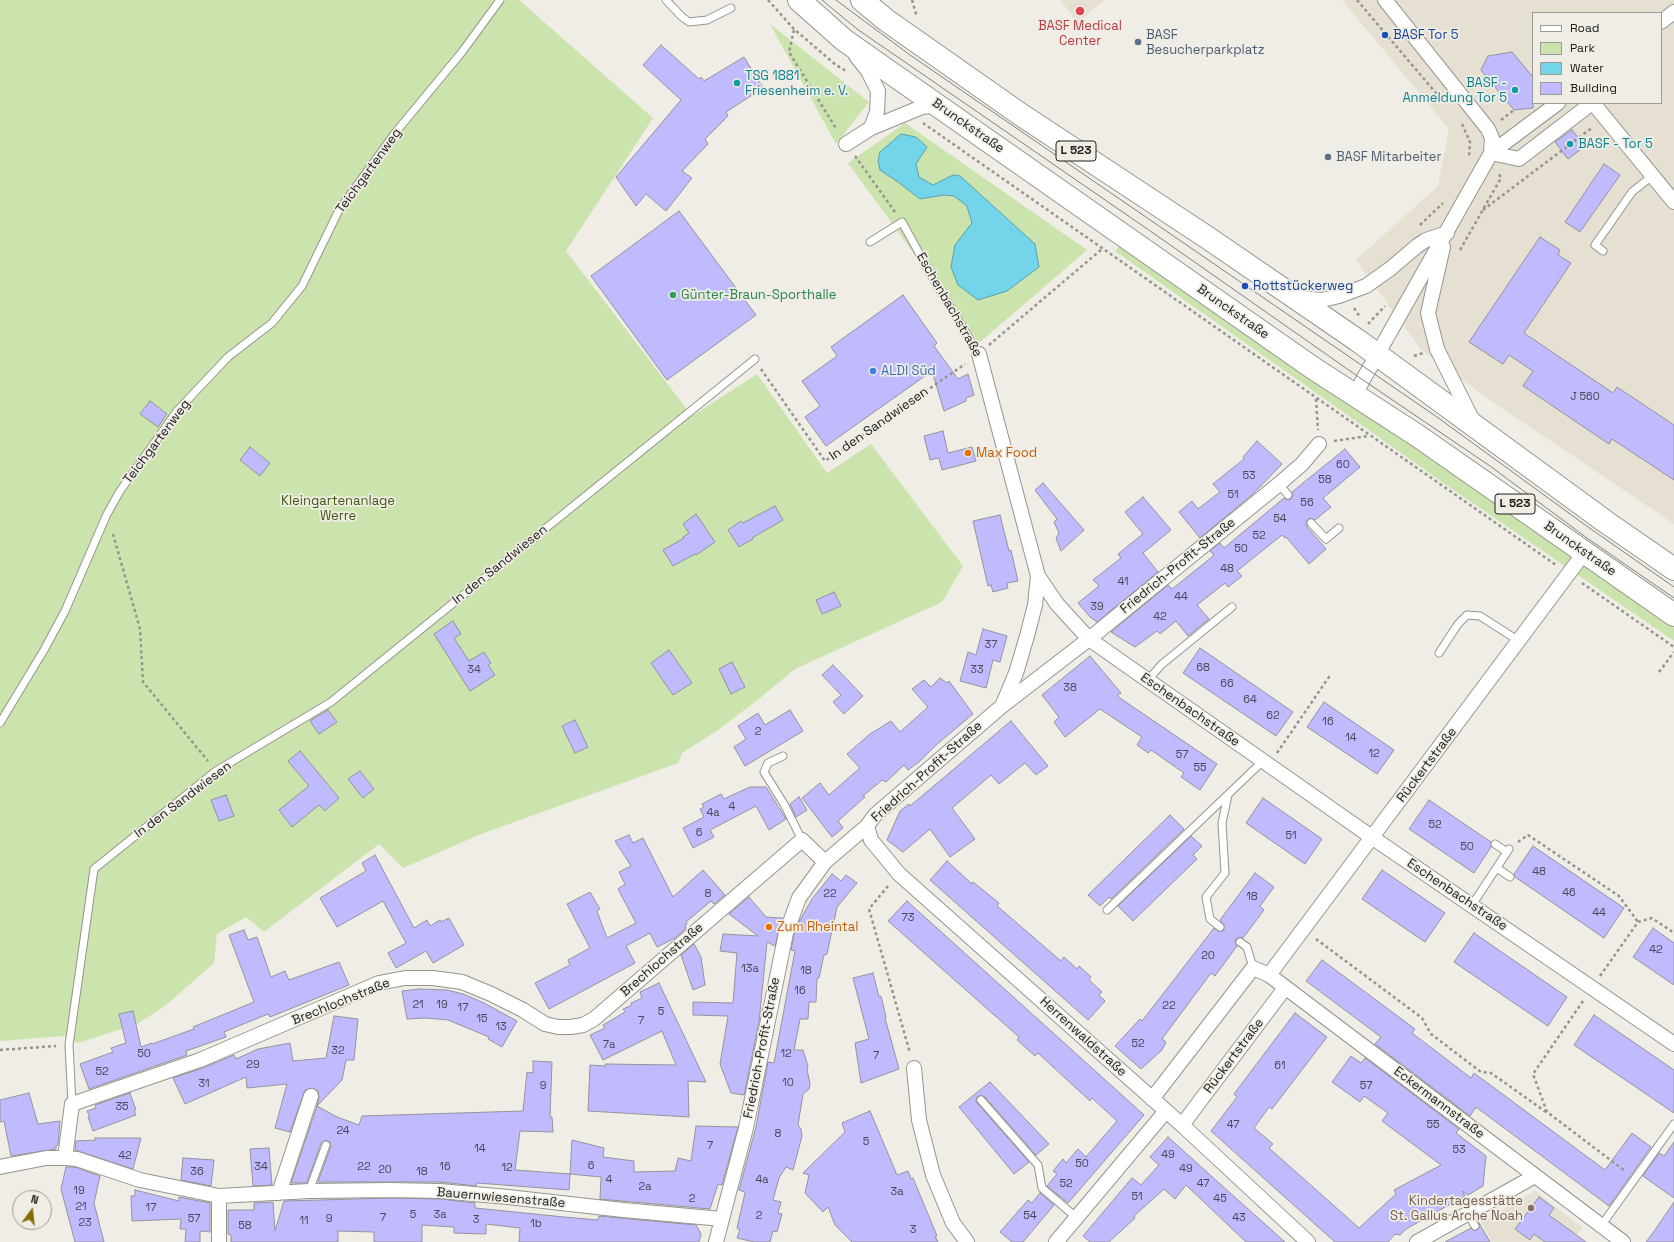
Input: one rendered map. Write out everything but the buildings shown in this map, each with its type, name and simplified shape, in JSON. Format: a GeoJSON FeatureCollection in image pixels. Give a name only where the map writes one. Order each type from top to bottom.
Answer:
{"type":"FeatureCollection","features":[{"type":"Feature","properties":{"kind":"main road","name":"Brunckstraße"},"geometry":{"type":"LineString","coordinates":[[799,0],[844,40],[1314,368],[1418,436],[1674,615]]}},
{"type":"Feature","properties":{"kind":"main road","name":"L 523"},"geometry":{"type":"LineString","coordinates":[[862,0],[886,20],[1020,114],[1208,238],[1377,355],[1477,429],[1674,569]]}},
{"type":"Feature","properties":{"kind":"street"},"geometry":{"type":"LineString","coordinates":[[1385,0],[1488,129],[1492,138],[1491,153]]}},
{"type":"Feature","properties":{"kind":"street"},"geometry":{"type":"LineString","coordinates":[[1662,21],[1674,12]]}},
{"type":"Feature","properties":{"kind":"street"},"geometry":{"type":"LineString","coordinates":[[844,40],[868,71],[878,91],[878,112],[871,128]]}},
{"type":"Feature","properties":{"kind":"street"},"geometry":{"type":"LineString","coordinates":[[1354,394],[1447,233],[1491,153],[1557,104]]}},
{"type":"Feature","properties":{"kind":"street"},"geometry":{"type":"LineString","coordinates":[[1491,153],[1520,159],[1592,104]]}},
{"type":"Feature","properties":{"kind":"street"},"geometry":{"type":"LineString","coordinates":[[1594,104],[1674,202]]}},
{"type":"Feature","properties":{"kind":"street"},"geometry":{"type":"LineString","coordinates":[[846,144],[871,128],[922,107],[938,105]]}},
{"type":"Feature","properties":{"kind":"street"},"geometry":{"type":"LineString","coordinates":[[1294,297],[1322,300],[1361,288],[1375,281],[1390,270],[1426,240],[1447,233]]}},
{"type":"Feature","properties":{"kind":"street"},"geometry":{"type":"LineString","coordinates":[[1447,233],[1428,313],[1437,349],[1477,429]]}},
{"type":"Feature","properties":{"kind":"street","name":"Eschenbachstraße"},"geometry":{"type":"LineString","coordinates":[[979,354],[1038,576],[1057,604],[1089,639],[1373,838],[1674,1044]]}},
{"type":"Feature","properties":{"kind":"street","name":"Friedrich-Profit-Straße"},"geometry":{"type":"LineString","coordinates":[[716,1242],[746,1128],[786,932],[800,898],[825,862],[867,826],[875,815],[1002,706],[1284,490],[1302,464],[1319,444]]}},
{"type":"Feature","properties":{"kind":"street","name":"Rückertstraße"},"geometry":{"type":"LineString","coordinates":[[1269,975],[1304,931],[1584,553]]}},
{"type":"Feature","properties":{"kind":"street"},"geometry":{"type":"LineString","coordinates":[[1002,706],[1016,673],[1027,636],[1035,605],[1038,576]]}},
{"type":"Feature","properties":{"kind":"street","name":"Herrenwaldstraße"},"geometry":{"type":"LineString","coordinates":[[867,826],[871,840],[899,874],[1152,1098],[1308,1242]]}},
{"type":"Feature","properties":{"kind":"street"},"geometry":{"type":"LineString","coordinates":[[802,840],[825,862]]}},
{"type":"Feature","properties":{"kind":"street","name":"Brechlochstraße"},"geometry":{"type":"LineString","coordinates":[[72,1104],[200,1060],[379,983],[405,978],[433,978],[462,982],[523,1010],[545,1024],[558,1027],[583,1025],[594,1019],[802,840]]}},
{"type":"Feature","properties":{"kind":"street"},"geometry":{"type":"LineString","coordinates":[[1152,1098],[1253,968]]}},
{"type":"Feature","properties":{"kind":"street","name":"Eckermannstraße"},"geometry":{"type":"LineString","coordinates":[[1253,968],[1269,975],[1623,1242]]}},
{"type":"Feature","properties":{"kind":"street","name":"Rückertstraße"},"geometry":{"type":"LineString","coordinates":[[1182,1125],[1285,988]]}},
{"type":"Feature","properties":{"kind":"street"},"geometry":{"type":"LineString","coordinates":[[914,1068],[919,1120],[933,1175],[953,1223],[967,1242]]}},
{"type":"Feature","properties":{"kind":"street"},"geometry":{"type":"LineString","coordinates":[[279,1193],[311,1096]]}},
{"type":"Feature","properties":{"kind":"street","name":"In den Sandwiesen"},"geometry":{"type":"LineString","coordinates":[[66,1158],[72,1104]]}},
{"type":"Feature","properties":{"kind":"street"},"geometry":{"type":"LineString","coordinates":[[1056,1242],[1166,1111]]}},
{"type":"Feature","properties":{"kind":"street","name":"Bauernwiesenstraße"},"geometry":{"type":"LineString","coordinates":[[0,1167],[46,1158],[66,1158],[77,1159],[140,1180],[219,1196],[309,1191],[440,1191],[722,1219]]}},
{"type":"Feature","properties":{"kind":"street"},"geometry":{"type":"LineString","coordinates":[[1417,1242],[1471,1220],[1535,1176]]}},
{"type":"Feature","properties":{"kind":"street"},"geometry":{"type":"LineString","coordinates":[[219,1196],[219,1242]]}},
{"type":"Feature","properties":{"kind":"lane","name":"Teichgartenweg"},"geometry":{"type":"LineString","coordinates":[[0,723],[44,650],[65,611],[107,514],[120,491],[177,411],[228,357],[272,323],[302,286],[340,210],[395,133],[462,52],[500,0]]}},
{"type":"Feature","properties":{"kind":"lane"},"geometry":{"type":"LineString","coordinates":[[666,0],[689,22],[707,20],[731,8]]}},
{"type":"Feature","properties":{"kind":"lane"},"geometry":{"type":"LineString","coordinates":[[1603,251],[1595,245],[1632,192],[1652,176]]}},
{"type":"Feature","properties":{"kind":"lane","name":"Eschenbachstraße"},"geometry":{"type":"LineString","coordinates":[[870,242],[902,222],[936,284],[979,354]]}},
{"type":"Feature","properties":{"kind":"lane","name":"In den Sandwiesen"},"geometry":{"type":"LineString","coordinates":[[72,1104],[69,1045],[94,869],[216,771],[331,702],[755,359]]}},
{"type":"Feature","properties":{"kind":"lane"},"geometry":{"type":"LineString","coordinates":[[1311,523],[1326,539],[1339,528]]}},
{"type":"Feature","properties":{"kind":"lane"},"geometry":{"type":"LineString","coordinates":[[1148,680],[1161,665],[1232,607]]}},
{"type":"Feature","properties":{"kind":"lane"},"geometry":{"type":"LineString","coordinates":[[1439,653],[1458,624],[1467,615],[1480,616],[1519,642]]}},
{"type":"Feature","properties":{"kind":"lane"},"geometry":{"type":"LineString","coordinates":[[783,756],[768,763],[764,772],[784,804],[802,840]]}},
{"type":"Feature","properties":{"kind":"lane"},"geometry":{"type":"LineString","coordinates":[[1107,910],[1228,795],[1266,763]]}},
{"type":"Feature","properties":{"kind":"lane"},"geometry":{"type":"LineString","coordinates":[[1220,927],[1210,919],[1206,897],[1225,873],[1222,823],[1228,795]]}},
{"type":"Feature","properties":{"kind":"lane"},"geometry":{"type":"LineString","coordinates":[[1472,905],[1508,851],[1495,844]]}},
{"type":"Feature","properties":{"kind":"lane"},"geometry":{"type":"LineString","coordinates":[[1497,868],[1510,877]]}},
{"type":"Feature","properties":{"kind":"lane"},"geometry":{"type":"LineString","coordinates":[[1240,942],[1247,947],[1253,968]]}},
{"type":"Feature","properties":{"kind":"lane"},"geometry":{"type":"LineString","coordinates":[[981,1100],[1038,1165],[1042,1188],[1077,1218]]}},
{"type":"Feature","properties":{"kind":"lane"},"geometry":{"type":"LineString","coordinates":[[1601,1226],[1674,1124]]}},
{"type":"Feature","properties":{"kind":"lane"},"geometry":{"type":"LineString","coordinates":[[309,1191],[326,1145]]}},
{"type":"Feature","properties":{"kind":"path"},"geometry":{"type":"LineString","coordinates":[[768,0],[794,30],[836,65],[848,72]]}},
{"type":"Feature","properties":{"kind":"path"},"geometry":{"type":"LineString","coordinates":[[1357,0],[1445,103]]}},
{"type":"Feature","properties":{"kind":"path"},"geometry":{"type":"LineString","coordinates":[[909,113],[1369,436],[1674,647]]}},
{"type":"Feature","properties":{"kind":"path"},"geometry":{"type":"LineString","coordinates":[[1482,211],[1605,117]]}},
{"type":"Feature","properties":{"kind":"path"},"geometry":{"type":"LineString","coordinates":[[1460,122],[1470,142],[1468,161]]}},
{"type":"Feature","properties":{"kind":"path"},"geometry":{"type":"LineString","coordinates":[[1457,255],[1501,178],[1491,153]]}},
{"type":"Feature","properties":{"kind":"path"},"geometry":{"type":"LineString","coordinates":[[1418,226],[1446,199]]}},
{"type":"Feature","properties":{"kind":"path","name":"In den Sandwiesen"},"geometry":{"type":"LineString","coordinates":[[755,359],[825,461],[979,354],[1102,249]]}},
{"type":"Feature","properties":{"kind":"path"},"geometry":{"type":"LineString","coordinates":[[1316,399],[1319,444],[1369,436]]}},
{"type":"Feature","properties":{"kind":"path"},"geometry":{"type":"LineString","coordinates":[[107,514],[140,628],[143,682],[216,771]]}},
{"type":"Feature","properties":{"kind":"path"},"geometry":{"type":"LineString","coordinates":[[1659,672],[1674,652]]}},
{"type":"Feature","properties":{"kind":"path"},"geometry":{"type":"LineString","coordinates":[[1266,763],[1331,674]]}},
{"type":"Feature","properties":{"kind":"path"},"geometry":{"type":"LineString","coordinates":[[1508,851],[1528,835],[1619,896],[1638,922]]}},
{"type":"Feature","properties":{"kind":"path"},"geometry":{"type":"LineString","coordinates":[[899,874],[869,909],[914,1068]]}},
{"type":"Feature","properties":{"kind":"path"},"geometry":{"type":"LineString","coordinates":[[1547,1112],[1533,1074],[1638,922],[1652,918],[1674,933]]}},
{"type":"Feature","properties":{"kind":"path"},"geometry":{"type":"LineString","coordinates":[[1304,931],[1422,1018],[1431,1034],[1481,1072],[1491,1073],[1547,1112],[1635,1178]]}},
{"type":"Feature","properties":{"kind":"path"},"geometry":{"type":"LineString","coordinates":[[0,1050],[69,1045]]}},
{"type":"Feature","properties":{"kind":"shaded area","name":"BASF Medical Center"},"geometry":{"type":"Polygon","coordinates":[[[1060,0],[1105,0],[1078,22],[1060,0]]]}},
{"type":"Feature","properties":{"kind":"shaded area"},"geometry":{"type":"Polygon","coordinates":[[[1342,0],[1674,0],[1674,524],[1497,405],[1421,350],[1356,260],[1438,186],[1449,129],[1342,0]]]}},
{"type":"Feature","properties":{"kind":"shaded area","name":"Kindertagesstätte St. Gallus Arche Noah"},"geometry":{"type":"Polygon","coordinates":[[[1535,1191],[1583,1228],[1572,1242],[1492,1242],[1481,1222],[1535,1191]]]}},
{"type":"Feature","properties":{"kind":"green space","name":"Kleingartenanlage Werre"},"geometry":{"type":"Polygon","coordinates":[[[0,0],[519,0],[653,118],[566,251],[692,416],[757,374],[827,473],[871,444],[963,566],[942,602],[795,669],[718,730],[682,753],[678,763],[481,834],[403,868],[379,844],[264,932],[246,917],[217,934],[214,963],[165,1006],[137,1024],[78,1043],[64,1036],[0,1041],[0,0]]]}},
{"type":"Feature","properties":{"kind":"green space"},"geometry":{"type":"Polygon","coordinates":[[[770,24],[869,102],[836,144],[770,24]]]}},
{"type":"Feature","properties":{"kind":"green space"},"geometry":{"type":"Polygon","coordinates":[[[905,123],[1087,250],[979,343],[848,163],[905,123]]]}},
{"type":"Feature","properties":{"kind":"green space"},"geometry":{"type":"Polygon","coordinates":[[[1122,243],[1674,628],[1674,641],[1445,484],[1115,251],[1122,243]]]}},
{"type":"Feature","properties":{"kind":"water"},"geometry":{"type":"Polygon","coordinates":[[[901,134],[916,137],[927,147],[916,164],[919,177],[933,185],[953,175],[960,176],[1035,244],[1039,267],[1007,291],[978,300],[958,285],[951,267],[955,245],[972,223],[967,206],[954,196],[944,195],[920,199],[880,170],[878,161],[880,152],[901,134]]]}},
{"type":"Feature","properties":{"kind":"tram line"},"geometry":{"type":"LineString","coordinates":[[822,0],[857,29],[1363,380],[1490,466],[1587,538],[1674,598]]}},
{"type":"Feature","properties":{"kind":"tram line"},"geometry":{"type":"LineString","coordinates":[[836,0],[910,55],[1437,417],[1588,527],[1674,587]]}},
{"type":"Feature","properties":{"kind":"place","name":"BASF Medical Center"},"geometry":{"type":"Point","coordinates":[1080,11]}},
{"type":"Feature","properties":{"kind":"place","name":"BASF Tor 5"},"geometry":{"type":"Point","coordinates":[1385,35]}},
{"type":"Feature","properties":{"kind":"place","name":"BASF Besucherparkplatz"},"geometry":{"type":"Point","coordinates":[1138,42]}},
{"type":"Feature","properties":{"kind":"place","name":"TSG 1881 Friesenheim e. V."},"geometry":{"type":"Point","coordinates":[737,83]}},
{"type":"Feature","properties":{"kind":"place","name":"BASF - Anmeldung Tor 5"},"geometry":{"type":"Point","coordinates":[1515,90]}},
{"type":"Feature","properties":{"kind":"place","name":"BASF - Tor 5"},"geometry":{"type":"Point","coordinates":[1570,144]}},
{"type":"Feature","properties":{"kind":"place","name":"BASF Mitarbeiter"},"geometry":{"type":"Point","coordinates":[1328,157]}},
{"type":"Feature","properties":{"kind":"place","name":"Rottstückerweg"},"geometry":{"type":"Point","coordinates":[1245,286]}},
{"type":"Feature","properties":{"kind":"place","name":"Günter-Braun-Sporthalle"},"geometry":{"type":"Point","coordinates":[673,295]}},
{"type":"Feature","properties":{"kind":"place","name":"ALDI Süd"},"geometry":{"type":"Point","coordinates":[873,371]}},
{"type":"Feature","properties":{"kind":"place","name":"Max Food"},"geometry":{"type":"Point","coordinates":[968,453]}},
{"type":"Feature","properties":{"kind":"place","name":"Zum Rheintal"},"geometry":{"type":"Point","coordinates":[769,927]}},
{"type":"Feature","properties":{"kind":"place","name":"Kindertagesstätte St. Gallus Arche Noah"},"geometry":{"type":"Point","coordinates":[1531,1208]}}]}
